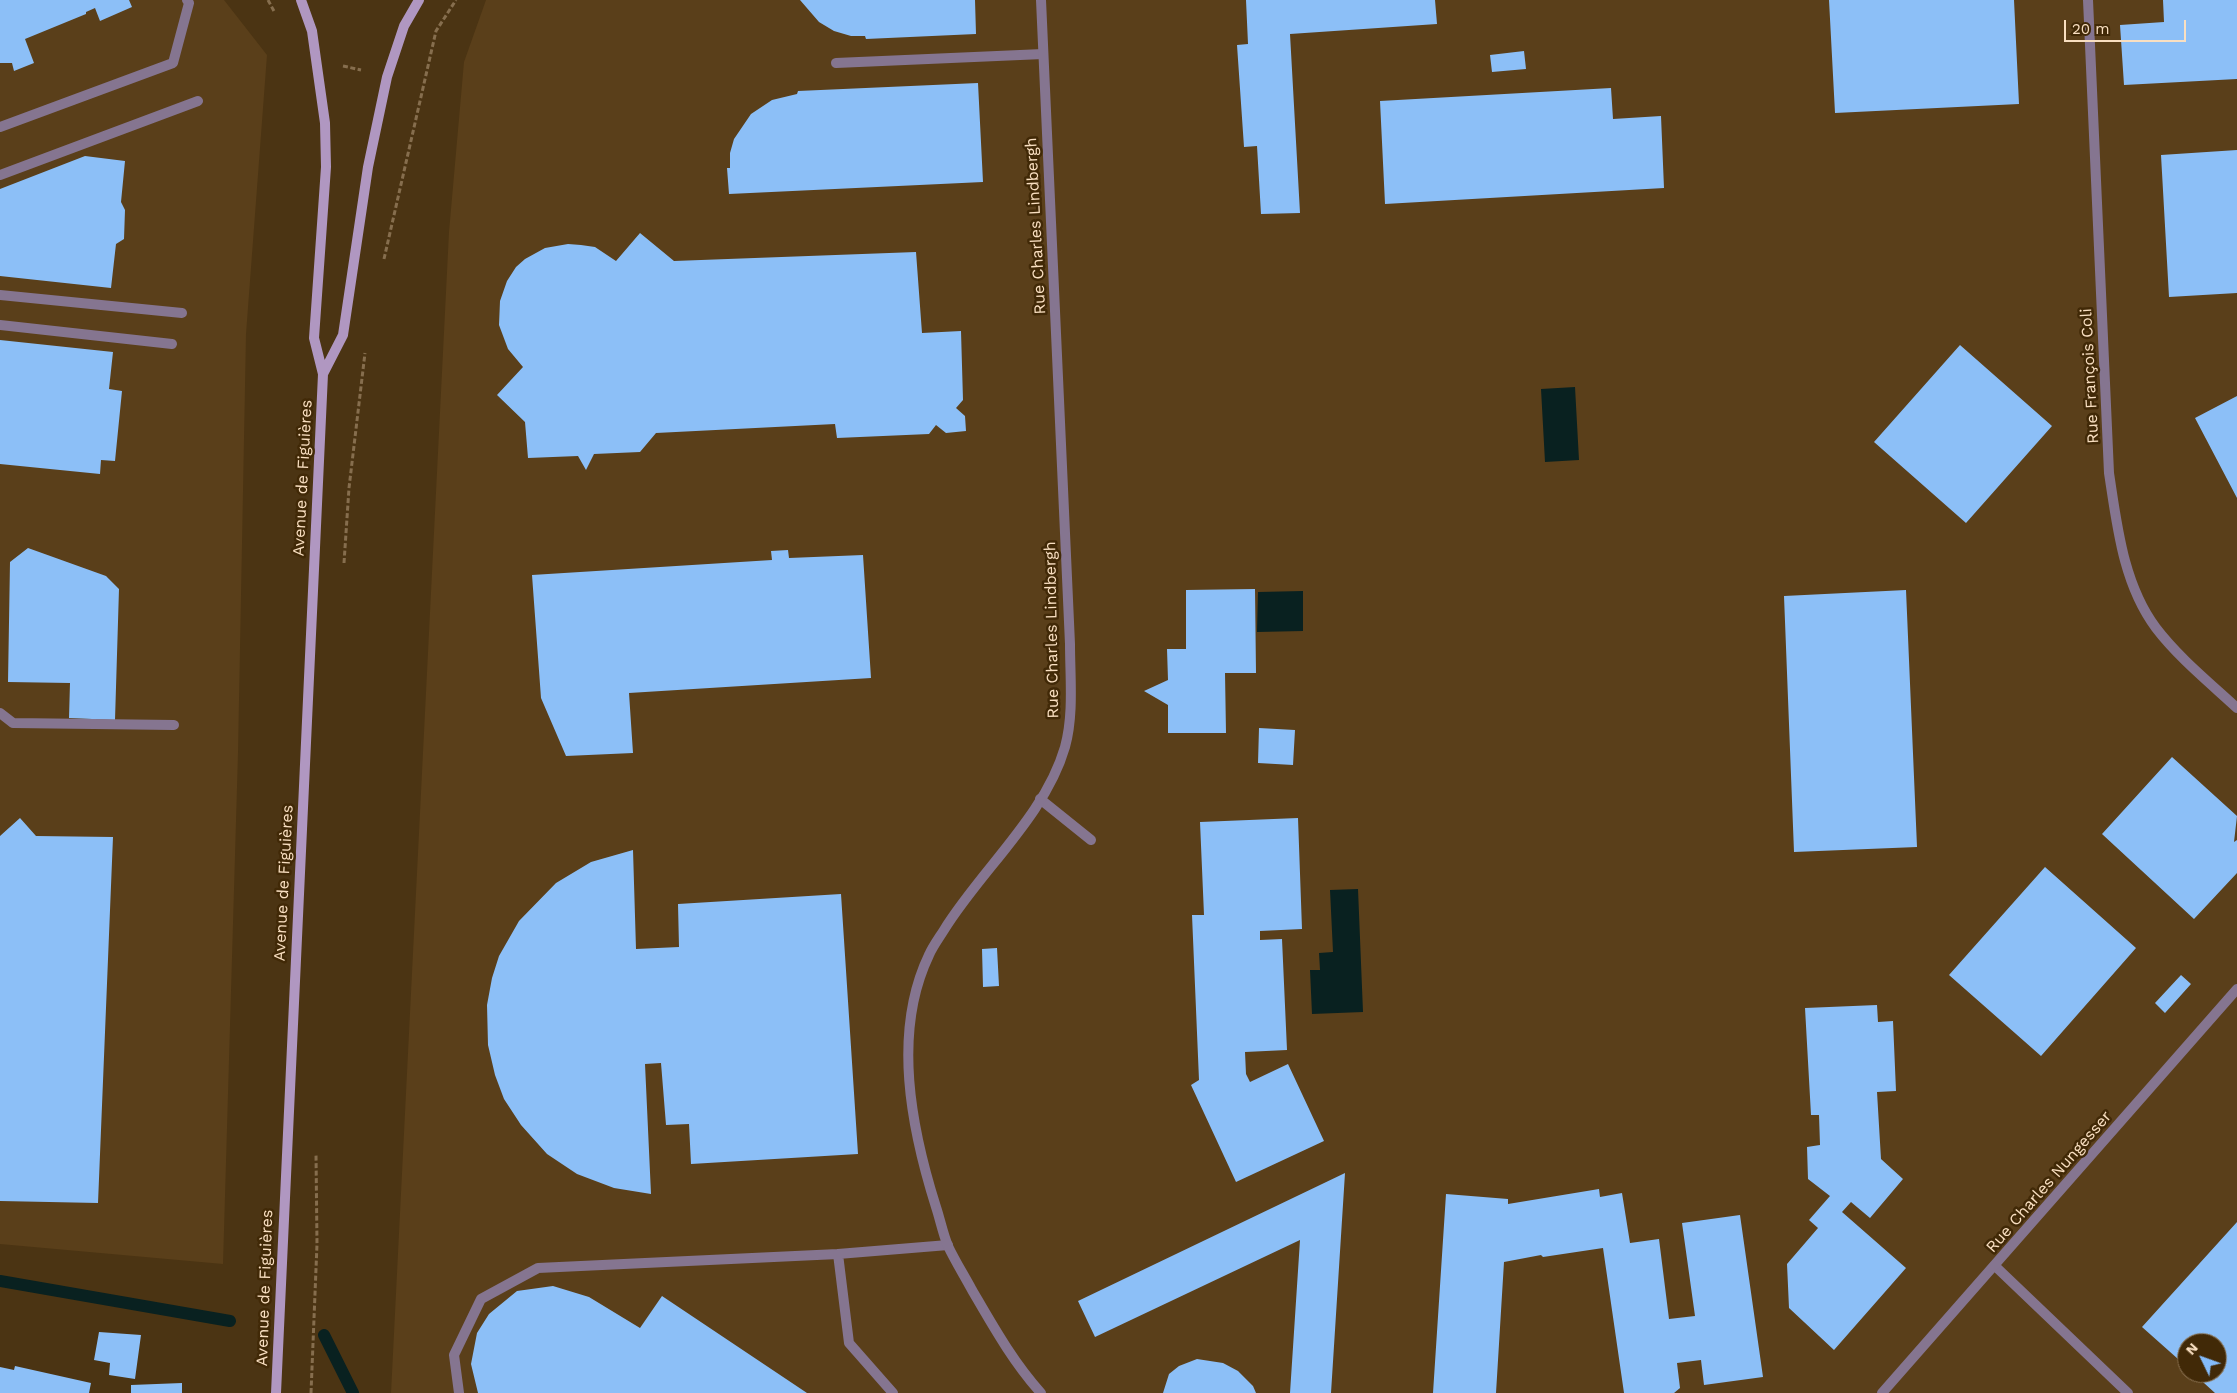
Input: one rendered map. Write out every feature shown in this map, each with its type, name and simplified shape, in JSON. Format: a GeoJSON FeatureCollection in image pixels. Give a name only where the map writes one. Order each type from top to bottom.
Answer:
{"type":"FeatureCollection","features":[{"type":"Feature","properties":{"kind":"main road","name":"Avenue de Figuières"},"geometry":{"type":"LineString","coordinates":[[276,1393],[323,374],[314,338],[326,167],[325,123],[312,31],[301,0]]}},
{"type":"Feature","properties":{"kind":"main road","name":"Avenue de Figuières"},"geometry":{"type":"LineString","coordinates":[[323,374],[343,334],[368,167],[387,78],[404,26],[419,0]]}},
{"type":"Feature","properties":{"kind":"street"},"geometry":{"type":"LineString","coordinates":[[0,127],[173,63],[189,4],[187,0]]}},
{"type":"Feature","properties":{"kind":"street","name":"Rue Charles Lindbergh"},"geometry":{"type":"LineString","coordinates":[[1041,0],[1070,644],[1069,728],[1059,765],[1040,799],[1008,847],[956,911],[929,954],[917,989],[909,1026],[909,1069],[916,1126],[926,1176],[948,1245],[1009,1353],[1041,1393]]}},
{"type":"Feature","properties":{"kind":"street","name":"Rue François Coli"},"geometry":{"type":"LineString","coordinates":[[2088,0],[2110,472],[2117,522],[2131,582],[2156,628],[2193,667],[2237,708]]}},
{"type":"Feature","properties":{"kind":"street"},"geometry":{"type":"LineString","coordinates":[[836,63],[1043,54]]}},
{"type":"Feature","properties":{"kind":"street"},"geometry":{"type":"LineString","coordinates":[[0,175],[198,101]]}},
{"type":"Feature","properties":{"kind":"street"},"geometry":{"type":"LineString","coordinates":[[0,295],[182,313]]}},
{"type":"Feature","properties":{"kind":"street"},"geometry":{"type":"LineString","coordinates":[[0,325],[172,344]]}},
{"type":"Feature","properties":{"kind":"street"},"geometry":{"type":"LineString","coordinates":[[0,713],[13,723],[174,724]]}},
{"type":"Feature","properties":{"kind":"street"},"geometry":{"type":"LineString","coordinates":[[1040,799],[1092,840]]}},
{"type":"Feature","properties":{"kind":"street","name":"Rue Charles Nungesser"},"geometry":{"type":"LineString","coordinates":[[1882,1393],[2237,989]]}},
{"type":"Feature","properties":{"kind":"street"},"geometry":{"type":"LineString","coordinates":[[459,1393],[454,1356],[481,1299],[538,1268],[838,1254],[948,1245]]}},
{"type":"Feature","properties":{"kind":"street"},"geometry":{"type":"LineString","coordinates":[[838,1254],[849,1343],[893,1393]]}},
{"type":"Feature","properties":{"kind":"street"},"geometry":{"type":"LineString","coordinates":[[1995,1266],[2128,1393]]}},
{"type":"Feature","properties":{"kind":"path"},"geometry":{"type":"LineString","coordinates":[[383,264],[436,31],[456,0]]}},
{"type":"Feature","properties":{"kind":"path"},"geometry":{"type":"LineString","coordinates":[[344,567],[349,488],[366,347]]}},
{"type":"Feature","properties":{"kind":"path"},"geometry":{"type":"LineString","coordinates":[[311,1393],[317,1244],[316,1148]]}},
{"type":"Feature","properties":{"kind":"shaded area"},"geometry":{"type":"Polygon","coordinates":[[[0,0],[224,0],[267,55],[246,334],[238,753],[223,1264],[0,1244],[0,0]]]}},
{"type":"Feature","properties":{"kind":"shaded area"},"geometry":{"type":"Polygon","coordinates":[[[486,0],[2237,0],[2237,1393],[391,1393],[449,232],[464,62],[486,0]]]}},
{"type":"Feature","properties":{"kind":"water"},"geometry":{"type":"Polygon","coordinates":[[[1575,387],[1579,460],[1545,462],[1541,389],[1575,387]]]}},
{"type":"Feature","properties":{"kind":"water"},"geometry":{"type":"Polygon","coordinates":[[[1303,591],[1303,631],[1257,632],[1258,592],[1303,591]]]}},
{"type":"Feature","properties":{"kind":"water"},"geometry":{"type":"Polygon","coordinates":[[[1358,889],[1363,1012],[1312,1014],[1310,970],[1320,970],[1319,953],[1333,952],[1330,890],[1358,889]]]}},
{"type":"Feature","properties":{"kind":"building"},"geometry":{"type":"Polygon","coordinates":[[[0,0],[129,0],[132,7],[100,21],[95,8],[86,12],[86,14],[25,39],[34,63],[14,71],[12,63],[0,63],[0,0]]]}},
{"type":"Feature","properties":{"kind":"building"},"geometry":{"type":"Polygon","coordinates":[[[800,0],[975,0],[976,34],[866,39],[865,36],[851,36],[834,31],[819,22],[800,0]]]}},
{"type":"Feature","properties":{"kind":"building"},"geometry":{"type":"Polygon","coordinates":[[[1246,0],[1435,0],[1437,24],[1290,34],[1300,213],[1261,214],[1257,146],[1244,147],[1237,45],[1248,44],[1246,0]]]}},
{"type":"Feature","properties":{"kind":"building"},"geometry":{"type":"Polygon","coordinates":[[[1829,0],[2014,0],[2019,104],[1835,113],[1829,0]]]}},
{"type":"Feature","properties":{"kind":"building"},"geometry":{"type":"Polygon","coordinates":[[[2163,0],[2237,0],[2237,79],[2124,85],[2120,25],[2164,22],[2163,0]]]}},
{"type":"Feature","properties":{"kind":"building"},"geometry":{"type":"Polygon","coordinates":[[[1524,51],[1526,69],[1492,72],[1490,55],[1524,51]]]}},
{"type":"Feature","properties":{"kind":"building"},"geometry":{"type":"Polygon","coordinates":[[[978,83],[983,182],[729,194],[727,168],[730,168],[730,153],[734,139],[751,114],[772,100],[797,94],[798,91],[978,83]]]}},
{"type":"Feature","properties":{"kind":"building"},"geometry":{"type":"Polygon","coordinates":[[[1611,88],[1613,119],[1661,116],[1664,188],[1385,204],[1380,101],[1611,88]]]}},
{"type":"Feature","properties":{"kind":"building"},"geometry":{"type":"Polygon","coordinates":[[[2237,150],[2237,293],[2169,297],[2161,155],[2237,150]]]}},
{"type":"Feature","properties":{"kind":"building"},"geometry":{"type":"Polygon","coordinates":[[[85,156],[125,161],[121,202],[125,210],[124,239],[116,244],[111,288],[0,276],[0,189],[85,156]]]}},
{"type":"Feature","properties":{"kind":"building"},"geometry":{"type":"Polygon","coordinates":[[[640,233],[674,261],[916,252],[922,333],[961,331],[963,400],[956,408],[965,416],[966,431],[946,433],[936,425],[929,434],[837,438],[835,424],[656,433],[640,452],[594,454],[586,470],[578,456],[528,458],[525,422],[497,395],[523,367],[508,349],[499,325],[500,301],[507,281],[516,267],[525,259],[545,248],[568,244],[595,247],[616,261],[640,233]]]}},
{"type":"Feature","properties":{"kind":"building"},"geometry":{"type":"Polygon","coordinates":[[[0,340],[113,352],[109,389],[122,391],[115,461],[101,460],[100,474],[0,464],[0,340]]]}},
{"type":"Feature","properties":{"kind":"building"},"geometry":{"type":"Polygon","coordinates":[[[1960,345],[2052,426],[1966,523],[1874,442],[1960,345]]]}},
{"type":"Feature","properties":{"kind":"building"},"geometry":{"type":"Polygon","coordinates":[[[2237,396],[2237,498],[2195,418],[2237,396]]]}},
{"type":"Feature","properties":{"kind":"building"},"geometry":{"type":"Polygon","coordinates":[[[28,548],[106,576],[119,589],[115,720],[69,718],[70,683],[8,682],[10,562],[28,548]]]}},
{"type":"Feature","properties":{"kind":"building"},"geometry":{"type":"Polygon","coordinates":[[[788,550],[789,558],[863,555],[871,678],[629,693],[633,753],[566,756],[541,698],[532,575],[772,560],[771,551],[788,550]]]}},
{"type":"Feature","properties":{"kind":"building"},"geometry":{"type":"Polygon","coordinates":[[[1255,589],[1256,673],[1225,673],[1226,733],[1168,733],[1168,705],[1144,691],[1168,680],[1167,649],[1186,649],[1186,590],[1255,589]]]}},
{"type":"Feature","properties":{"kind":"building"},"geometry":{"type":"Polygon","coordinates":[[[1906,590],[1917,847],[1794,852],[1784,596],[1906,590]]]}},
{"type":"Feature","properties":{"kind":"building"},"geometry":{"type":"Polygon","coordinates":[[[1259,728],[1295,730],[1293,765],[1258,763],[1259,728]]]}},
{"type":"Feature","properties":{"kind":"building"},"geometry":{"type":"Polygon","coordinates":[[[2172,757],[2237,816],[2234,842],[2237,840],[2237,873],[2194,919],[2102,834],[2172,757]]]}},
{"type":"Feature","properties":{"kind":"building"},"geometry":{"type":"Polygon","coordinates":[[[20,818],[36,836],[113,837],[98,1203],[0,1201],[0,836],[20,818]]]}},
{"type":"Feature","properties":{"kind":"building"},"geometry":{"type":"Polygon","coordinates":[[[1298,818],[1302,929],[1260,931],[1260,940],[1282,939],[1287,1050],[1245,1052],[1246,1074],[1250,1082],[1288,1064],[1324,1141],[1236,1182],[1191,1085],[1199,1080],[1192,915],[1204,915],[1200,822],[1298,818]]]}},
{"type":"Feature","properties":{"kind":"building"},"geometry":{"type":"Polygon","coordinates":[[[633,850],[636,949],[679,947],[678,904],[841,894],[858,1154],[691,1164],[689,1124],[666,1125],[661,1063],[645,1064],[651,1194],[614,1188],[577,1174],[547,1154],[521,1125],[504,1099],[495,1075],[488,1045],[487,1005],[492,978],[499,956],[519,921],[556,883],[591,862],[633,850]]]}},
{"type":"Feature","properties":{"kind":"building"},"geometry":{"type":"Polygon","coordinates":[[[2045,867],[2136,948],[2041,1056],[1949,975],[2045,867]]]}},
{"type":"Feature","properties":{"kind":"building"},"geometry":{"type":"Polygon","coordinates":[[[997,948],[999,986],[983,987],[982,949],[997,948]]]}},
{"type":"Feature","properties":{"kind":"building"},"geometry":{"type":"Polygon","coordinates":[[[2181,975],[2191,984],[2165,1013],[2155,1003],[2181,975]]]}},
{"type":"Feature","properties":{"kind":"building"},"geometry":{"type":"Polygon","coordinates":[[[1877,1005],[1878,1022],[1893,1021],[1896,1091],[1877,1092],[1881,1159],[1903,1179],[1870,1218],[1851,1202],[1842,1212],[1906,1268],[1834,1350],[1789,1308],[1787,1264],[1818,1228],[1809,1220],[1830,1196],[1808,1179],[1807,1147],[1820,1145],[1819,1115],[1811,1115],[1805,1008],[1877,1005]]]}},
{"type":"Feature","properties":{"kind":"building"},"geometry":{"type":"Polygon","coordinates":[[[1345,1173],[1331,1393],[1290,1393],[1300,1240],[1095,1337],[1078,1301],[1345,1173]]]}},
{"type":"Feature","properties":{"kind":"building"},"geometry":{"type":"Polygon","coordinates":[[[1599,1189],[1600,1197],[1622,1193],[1630,1243],[1659,1239],[1669,1319],[1695,1316],[1682,1223],[1740,1215],[1763,1377],[1704,1385],[1701,1360],[1677,1363],[1680,1388],[1674,1393],[1624,1393],[1603,1248],[1543,1257],[1541,1255],[1504,1262],[1496,1393],[1433,1393],[1446,1194],[1508,1199],[1508,1204],[1599,1189]]]}},
{"type":"Feature","properties":{"kind":"building"},"geometry":{"type":"Polygon","coordinates":[[[2237,1222],[2237,1393],[2215,1393],[2204,1383],[2227,1383],[2227,1333],[2177,1333],[2177,1358],[2142,1327],[2237,1222]]]}},
{"type":"Feature","properties":{"kind":"building"},"geometry":{"type":"Polygon","coordinates":[[[553,1286],[589,1297],[640,1328],[662,1296],[807,1393],[478,1393],[471,1364],[477,1333],[489,1314],[517,1291],[553,1286]]]}},
{"type":"Feature","properties":{"kind":"building"},"geometry":{"type":"Polygon","coordinates":[[[99,1332],[141,1335],[135,1379],[109,1375],[110,1363],[94,1360],[99,1332]]]}},
{"type":"Feature","properties":{"kind":"building"},"geometry":{"type":"Polygon","coordinates":[[[1197,1359],[1223,1363],[1238,1371],[1253,1386],[1256,1393],[1163,1393],[1169,1374],[1179,1366],[1197,1359]]]}},
{"type":"Feature","properties":{"kind":"building"},"geometry":{"type":"Polygon","coordinates":[[[15,1366],[91,1383],[89,1393],[0,1393],[0,1367],[14,1370],[15,1366]]]}},
{"type":"Feature","properties":{"kind":"building"},"geometry":{"type":"Polygon","coordinates":[[[182,1383],[182,1393],[131,1393],[131,1385],[182,1383]]]}},
{"type":"Feature","properties":{"kind":"waterway"},"geometry":{"type":"LineString","coordinates":[[0,1281],[230,1321]]}},
{"type":"Feature","properties":{"kind":"waterway"},"geometry":{"type":"LineString","coordinates":[[324,1335],[353,1393]]}}]}
